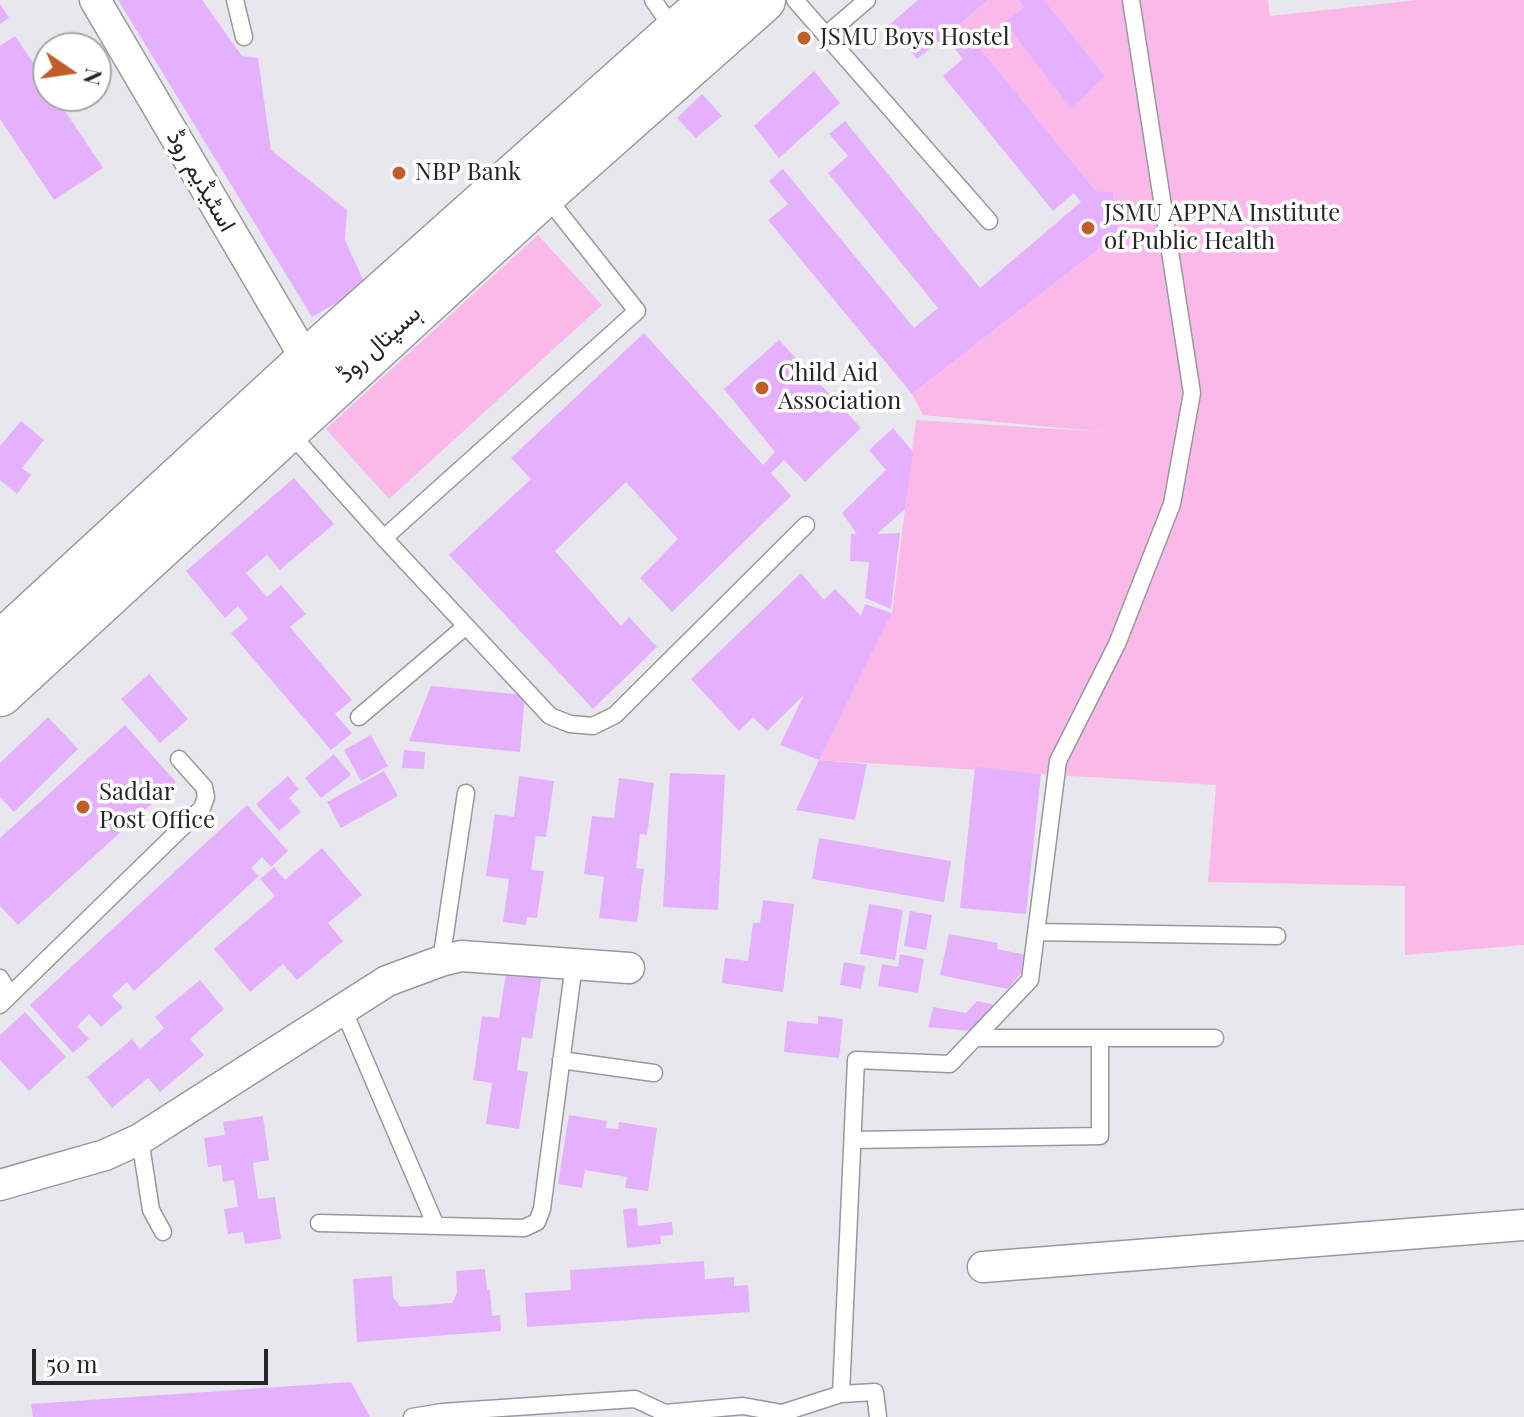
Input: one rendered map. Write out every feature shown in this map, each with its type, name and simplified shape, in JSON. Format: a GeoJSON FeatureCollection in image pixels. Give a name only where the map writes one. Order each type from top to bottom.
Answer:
{"type":"FeatureCollection","features":[{"type":"Feature","properties":{"kind":"main road","name":"ہسپتال روڈ"},"geometry":{"type":"LineString","coordinates":[[0,644],[307,361],[675,29],[714,0]]}},
{"type":"Feature","properties":{"kind":"main road","name":"ہسپتال روڈ"},"geometry":{"type":"LineString","coordinates":[[0,694],[544,194],[675,29],[763,0]]}},
{"type":"Feature","properties":{"kind":"street","name":"اسٹیڈیم روڈ"},"geometry":{"type":"LineString","coordinates":[[95,0],[307,361]]}},
{"type":"Feature","properties":{"kind":"street"},"geometry":{"type":"LineString","coordinates":[[0,1185],[105,1155],[140,1139],[387,981],[441,961],[461,956],[629,968]]}},
{"type":"Feature","properties":{"kind":"street"},"geometry":{"type":"LineString","coordinates":[[983,1267],[1524,1225]]}},
{"type":"Feature","properties":{"kind":"lane"},"geometry":{"type":"LineString","coordinates":[[235,0],[244,37]]}},
{"type":"Feature","properties":{"kind":"lane"},"geometry":{"type":"LineString","coordinates":[[795,0],[989,221]]}},
{"type":"Feature","properties":{"kind":"lane"},"geometry":{"type":"LineString","coordinates":[[826,35],[867,0]]}},
{"type":"Feature","properties":{"kind":"lane"},"geometry":{"type":"LineString","coordinates":[[841,1394],[856,1060],[950,1064],[1030,980],[1058,761],[1117,644],[1172,504],[1192,393],[1131,0]]}},
{"type":"Feature","properties":{"kind":"lane"},"geometry":{"type":"LineString","coordinates":[[384,538],[637,311],[544,194]]}},
{"type":"Feature","properties":{"kind":"lane"},"geometry":{"type":"LineString","coordinates":[[287,429],[550,716],[570,724],[593,726],[615,715],[806,525]]}},
{"type":"Feature","properties":{"kind":"lane"},"geometry":{"type":"LineString","coordinates":[[359,717],[466,626]]}},
{"type":"Feature","properties":{"kind":"lane"},"geometry":{"type":"LineString","coordinates":[[5,1000],[202,808],[206,797],[204,787],[179,759]]}},
{"type":"Feature","properties":{"kind":"lane"},"geometry":{"type":"LineString","coordinates":[[441,961],[466,793]]}},
{"type":"Feature","properties":{"kind":"lane"},"geometry":{"type":"LineString","coordinates":[[1036,932],[1277,936]]}},
{"type":"Feature","properties":{"kind":"lane"},"geometry":{"type":"LineString","coordinates":[[319,1223],[524,1228],[537,1222],[542,1209],[574,964]]}},
{"type":"Feature","properties":{"kind":"lane"},"geometry":{"type":"LineString","coordinates":[[0,978],[5,1000]]}},
{"type":"Feature","properties":{"kind":"lane"},"geometry":{"type":"LineString","coordinates":[[343,1009],[436,1226]]}},
{"type":"Feature","properties":{"kind":"lane"},"geometry":{"type":"LineString","coordinates":[[975,1038],[1215,1038]]}},
{"type":"Feature","properties":{"kind":"lane"},"geometry":{"type":"LineString","coordinates":[[853,1140],[1100,1136],[1100,1038]]}},
{"type":"Feature","properties":{"kind":"lane"},"geometry":{"type":"LineString","coordinates":[[561,1060],[654,1073]]}},
{"type":"Feature","properties":{"kind":"lane"},"geometry":{"type":"LineString","coordinates":[[140,1139],[151,1210],[163,1232]]}},
{"type":"Feature","properties":{"kind":"lane"},"geometry":{"type":"LineString","coordinates":[[412,1417],[551,1411],[635,1399],[666,1415],[743,1406],[782,1413],[841,1394],[875,1392],[878,1417]]}},
{"type":"Feature","properties":{"kind":"shaded area"},"geometry":{"type":"Polygon","coordinates":[[[988,0],[1018,0],[1024,7],[1004,24],[1073,108],[1105,76],[1044,0],[1268,0],[1270,16],[1418,0],[1524,0],[1524,945],[1405,955],[1405,886],[1208,882],[1216,785],[819,760],[892,613],[916,420],[1105,432],[923,415],[912,394],[1118,234],[1113,192],[1096,191],[960,24],[988,0]]]}},
{"type":"Feature","properties":{"kind":"shaded area"},"geometry":{"type":"Polygon","coordinates":[[[538,235],[602,305],[389,499],[326,429],[538,235]]]}},
{"type":"Feature","properties":{"kind":"building"},"geometry":{"type":"Polygon","coordinates":[[[118,0],[202,0],[242,56],[258,58],[271,150],[347,210],[345,240],[366,286],[312,317],[118,0]]]}},
{"type":"Feature","properties":{"kind":"building"},"geometry":{"type":"Polygon","coordinates":[[[918,0],[988,0],[960,24],[1096,191],[1113,192],[1118,234],[912,394],[768,220],[788,204],[769,181],[783,169],[914,328],[938,308],[828,173],[848,156],[829,134],[845,121],[980,288],[1081,202],[1074,193],[1053,211],[943,76],[963,59],[945,37],[917,59],[889,25],[918,0]]]}},
{"type":"Feature","properties":{"kind":"building"},"geometry":{"type":"Polygon","coordinates":[[[1018,0],[1044,0],[1105,76],[1072,109],[1004,23],[1024,7],[1018,0]]]}},
{"type":"Feature","properties":{"kind":"building"},"geometry":{"type":"Polygon","coordinates":[[[0,4],[9,18],[0,24],[0,4]]]}},
{"type":"Feature","properties":{"kind":"building"},"geometry":{"type":"Polygon","coordinates":[[[15,36],[32,61],[32,112],[66,112],[103,168],[54,200],[0,119],[0,46],[15,36]]]}},
{"type":"Feature","properties":{"kind":"building"},"geometry":{"type":"Polygon","coordinates":[[[814,71],[840,103],[779,158],[754,126],[814,71]]]}},
{"type":"Feature","properties":{"kind":"building"},"geometry":{"type":"Polygon","coordinates":[[[702,94],[722,116],[696,138],[677,118],[702,94]]]}},
{"type":"Feature","properties":{"kind":"building"},"geometry":{"type":"Polygon","coordinates":[[[644,333],[763,465],[775,452],[724,389],[779,340],[861,428],[805,482],[784,460],[771,473],[791,496],[672,612],[640,578],[678,539],[626,482],[555,551],[621,626],[629,617],[657,647],[593,709],[449,555],[531,479],[511,458],[644,333]]]}},
{"type":"Feature","properties":{"kind":"building"},"geometry":{"type":"Polygon","coordinates":[[[21,421],[44,440],[22,468],[31,475],[17,494],[0,480],[0,446],[21,421]]]}},
{"type":"Feature","properties":{"kind":"building"},"geometry":{"type":"Polygon","coordinates":[[[893,428],[913,452],[905,509],[877,534],[900,533],[891,609],[865,598],[869,562],[850,561],[851,534],[857,534],[842,513],[886,470],[869,450],[893,428]]]}},
{"type":"Feature","properties":{"kind":"building"},"geometry":{"type":"Polygon","coordinates":[[[294,478],[334,524],[280,570],[267,555],[246,573],[267,597],[281,585],[306,614],[290,627],[352,700],[335,714],[352,733],[331,750],[231,633],[248,619],[238,606],[225,618],[186,571],[294,478]]]}},
{"type":"Feature","properties":{"kind":"building"},"geometry":{"type":"Polygon","coordinates":[[[801,573],[824,600],[835,589],[861,616],[865,604],[892,613],[819,760],[780,745],[804,695],[767,731],[753,717],[739,731],[691,679],[801,573]]]}},
{"type":"Feature","properties":{"kind":"building"},"geometry":{"type":"Polygon","coordinates":[[[149,674],[188,719],[160,743],[121,699],[149,674]]]}},
{"type":"Feature","properties":{"kind":"building"},"geometry":{"type":"Polygon","coordinates":[[[431,686],[525,695],[520,752],[409,741],[431,686]]]}},
{"type":"Feature","properties":{"kind":"building"},"geometry":{"type":"Polygon","coordinates":[[[48,717],[78,749],[14,812],[0,797],[0,763],[48,717]]]}},
{"type":"Feature","properties":{"kind":"building"},"geometry":{"type":"Polygon","coordinates":[[[125,725],[176,782],[18,925],[0,906],[0,838],[125,725]]]}},
{"type":"Feature","properties":{"kind":"building"},"geometry":{"type":"Polygon","coordinates":[[[371,735],[388,766],[361,781],[344,750],[371,735]]]}},
{"type":"Feature","properties":{"kind":"building"},"geometry":{"type":"Polygon","coordinates":[[[404,750],[425,752],[424,769],[402,768],[404,750]]]}},
{"type":"Feature","properties":{"kind":"building"},"geometry":{"type":"Polygon","coordinates":[[[334,754],[351,775],[321,798],[305,778],[334,754]]]}},
{"type":"Feature","properties":{"kind":"building"},"geometry":{"type":"Polygon","coordinates":[[[819,760],[867,764],[855,820],[796,810],[819,760]]]}},
{"type":"Feature","properties":{"kind":"building"},"geometry":{"type":"Polygon","coordinates":[[[975,767],[1041,774],[1026,914],[960,908],[975,767]]]}},
{"type":"Feature","properties":{"kind":"building"},"geometry":{"type":"Polygon","coordinates":[[[384,771],[398,796],[341,828],[327,802],[384,771]]]}},
{"type":"Feature","properties":{"kind":"building"},"geometry":{"type":"Polygon","coordinates":[[[670,773],[725,775],[718,910],[663,907],[670,773]]]}},
{"type":"Feature","properties":{"kind":"building"},"geometry":{"type":"Polygon","coordinates":[[[288,776],[299,789],[289,798],[301,812],[279,831],[256,804],[288,776]]]}},
{"type":"Feature","properties":{"kind":"building"},"geometry":{"type":"Polygon","coordinates":[[[519,776],[554,781],[546,837],[536,836],[531,870],[544,871],[537,918],[527,917],[526,925],[503,922],[509,879],[486,876],[495,814],[514,817],[519,776]]]}},
{"type":"Feature","properties":{"kind":"building"},"geometry":{"type":"Polygon","coordinates":[[[619,778],[654,783],[647,835],[640,834],[636,868],[644,869],[637,922],[599,918],[604,877],[584,874],[592,816],[614,818],[619,778]]]}},
{"type":"Feature","properties":{"kind":"building"},"geometry":{"type":"Polygon","coordinates":[[[247,805],[288,851],[271,867],[262,857],[251,868],[259,876],[134,991],[127,982],[112,996],[123,1007],[101,1027],[89,1014],[77,1026],[89,1039],[73,1053],[30,1005],[247,805]]]}},
{"type":"Feature","properties":{"kind":"building"},"geometry":{"type":"Polygon","coordinates":[[[819,838],[951,861],[944,902],[812,879],[819,838]]]}},
{"type":"Feature","properties":{"kind":"building"},"geometry":{"type":"Polygon","coordinates":[[[322,848],[362,895],[328,923],[343,941],[297,980],[283,964],[250,992],[214,949],[275,896],[260,879],[274,867],[285,880],[322,848]]]}},
{"type":"Feature","properties":{"kind":"building"},"geometry":{"type":"Polygon","coordinates":[[[763,900],[794,904],[783,992],[722,983],[725,958],[748,961],[753,923],[760,923],[763,900]]]}},
{"type":"Feature","properties":{"kind":"building"},"geometry":{"type":"Polygon","coordinates":[[[869,904],[903,910],[895,960],[860,954],[869,904]]]}},
{"type":"Feature","properties":{"kind":"building"},"geometry":{"type":"Polygon","coordinates":[[[910,911],[932,915],[926,950],[904,946],[910,911]]]}},
{"type":"Feature","properties":{"kind":"building"},"geometry":{"type":"Polygon","coordinates":[[[949,934],[998,943],[997,949],[1026,955],[1022,972],[1008,989],[940,975],[949,934]]]}},
{"type":"Feature","properties":{"kind":"building"},"geometry":{"type":"Polygon","coordinates":[[[900,954],[924,959],[918,993],[878,986],[882,964],[898,967],[900,954]]]}},
{"type":"Feature","properties":{"kind":"building"},"geometry":{"type":"Polygon","coordinates":[[[844,962],[865,966],[861,989],[840,985],[844,962]]]}},
{"type":"Feature","properties":{"kind":"building"},"geometry":{"type":"Polygon","coordinates":[[[507,968],[542,974],[532,1039],[522,1037],[517,1070],[528,1072],[519,1129],[486,1124],[492,1083],[473,1080],[482,1016],[499,1018],[507,968]]]}},
{"type":"Feature","properties":{"kind":"building"},"geometry":{"type":"Polygon","coordinates":[[[200,980],[224,1009],[190,1039],[204,1055],[160,1092],[148,1078],[112,1108],[87,1077],[132,1039],[140,1049],[164,1028],[155,1017],[200,980]]]}},
{"type":"Feature","properties":{"kind":"building"},"geometry":{"type":"Polygon","coordinates":[[[977,1001],[996,1005],[970,1031],[928,1027],[933,1007],[966,1013],[977,1001]]]}},
{"type":"Feature","properties":{"kind":"building"},"geometry":{"type":"Polygon","coordinates":[[[25,1012],[66,1057],[29,1091],[0,1060],[0,1035],[25,1012]]]}},
{"type":"Feature","properties":{"kind":"building"},"geometry":{"type":"Polygon","coordinates":[[[818,1016],[843,1019],[839,1058],[784,1052],[787,1021],[818,1024],[818,1016]]]}},
{"type":"Feature","properties":{"kind":"building"},"geometry":{"type":"Polygon","coordinates":[[[569,1115],[607,1121],[606,1128],[618,1129],[619,1122],[657,1128],[648,1191],[625,1188],[627,1177],[585,1170],[582,1188],[558,1184],[569,1115]]]}},
{"type":"Feature","properties":{"kind":"building"},"geometry":{"type":"Polygon","coordinates":[[[263,1116],[269,1160],[253,1163],[258,1199],[275,1197],[281,1239],[245,1244],[243,1232],[228,1234],[224,1209],[238,1207],[234,1180],[223,1182],[221,1165],[208,1167],[204,1138],[225,1135],[223,1122],[263,1116]]]}},
{"type":"Feature","properties":{"kind":"building"},"geometry":{"type":"Polygon","coordinates":[[[637,1208],[638,1226],[672,1222],[673,1235],[660,1236],[661,1244],[627,1248],[623,1209],[637,1208]]]}},
{"type":"Feature","properties":{"kind":"building"},"geometry":{"type":"Polygon","coordinates":[[[704,1261],[705,1279],[734,1277],[734,1286],[748,1285],[750,1312],[527,1327],[525,1293],[571,1290],[570,1270],[704,1261]]]}},
{"type":"Feature","properties":{"kind":"building"},"geometry":{"type":"Polygon","coordinates":[[[485,1269],[492,1316],[500,1315],[501,1331],[357,1342],[353,1279],[392,1276],[393,1297],[401,1307],[452,1303],[457,1293],[456,1271],[485,1269]]]}},
{"type":"Feature","properties":{"kind":"building"},"geometry":{"type":"Polygon","coordinates":[[[351,1382],[370,1417],[33,1417],[31,1404],[351,1382]]]}},
{"type":"Feature","properties":{"kind":"place","name":"JSMU Boys Hostel"},"geometry":{"type":"Point","coordinates":[804,38]}},
{"type":"Feature","properties":{"kind":"place","name":"NBP Bank"},"geometry":{"type":"Point","coordinates":[399,173]}},
{"type":"Feature","properties":{"kind":"place","name":"JSMU APPNA Institute of Public Health"},"geometry":{"type":"Point","coordinates":[1088,228]}},
{"type":"Feature","properties":{"kind":"place","name":"Child Aid Association"},"geometry":{"type":"Point","coordinates":[762,388]}},
{"type":"Feature","properties":{"kind":"place","name":"Saddar Post Office"},"geometry":{"type":"Point","coordinates":[83,807]}}]}
